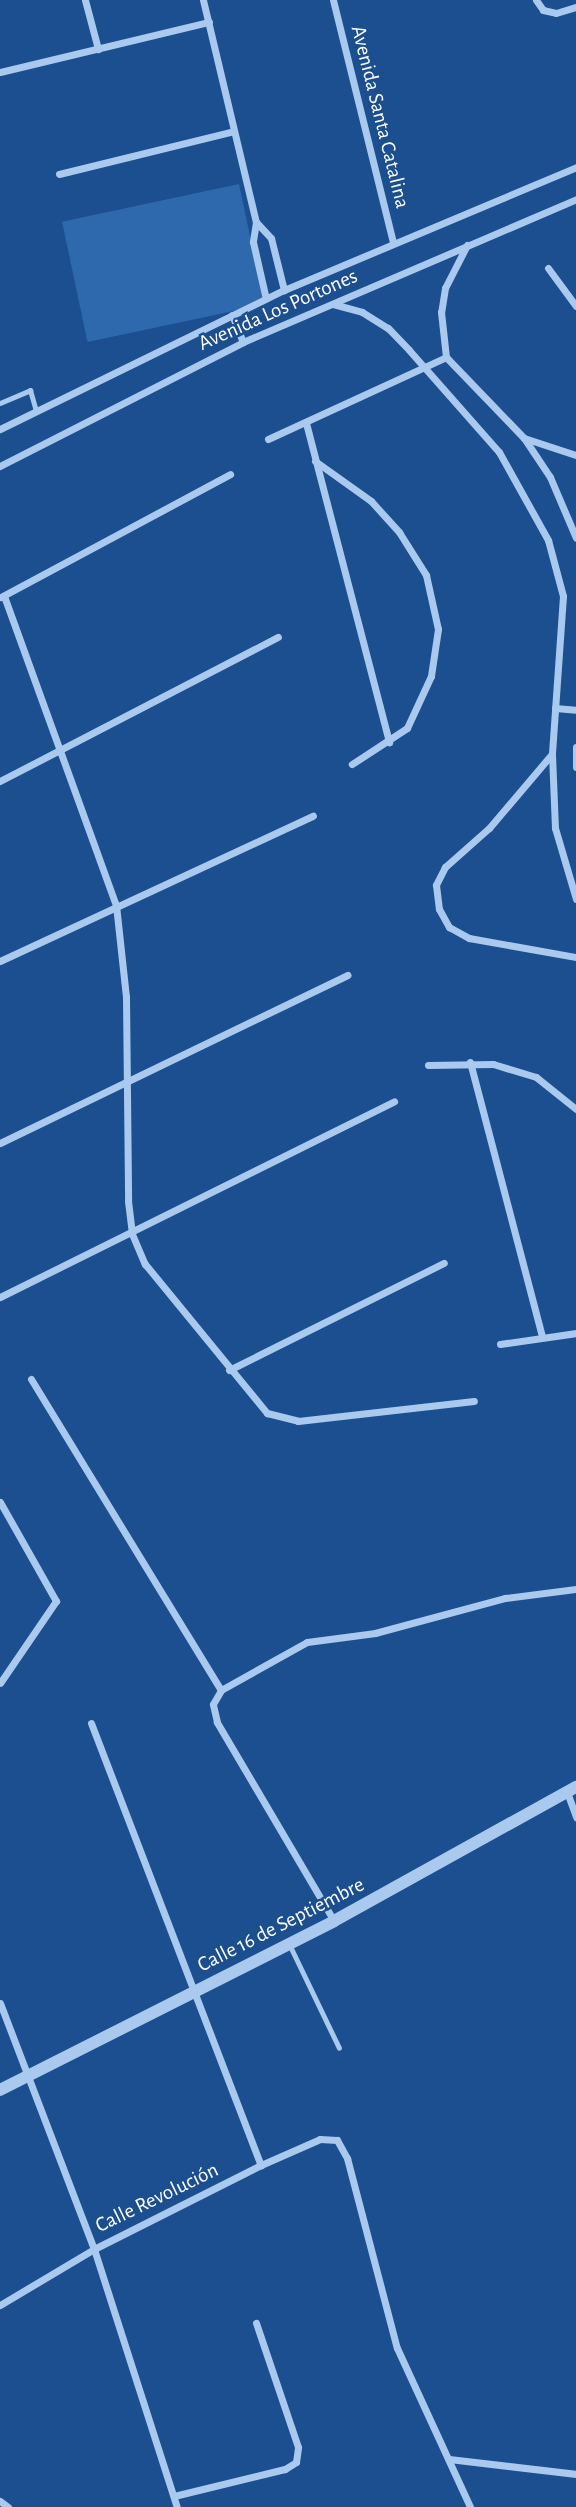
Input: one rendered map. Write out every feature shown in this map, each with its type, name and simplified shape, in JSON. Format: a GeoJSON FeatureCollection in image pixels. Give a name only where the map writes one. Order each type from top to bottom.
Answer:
{"type":"FeatureCollection","features":[{"type":"Feature","properties":{"kind":"street"},"geometry":{"type":"LineString","coordinates":[[85,0],[97,49]]}},
{"type":"Feature","properties":{"kind":"street"},"geometry":{"type":"LineString","coordinates":[[203,0],[256,222],[253,242],[266,299]]}},
{"type":"Feature","properties":{"kind":"street","name":"Avenida Santa Catalina"},"geometry":{"type":"LineString","coordinates":[[333,0],[393,243]]}},
{"type":"Feature","properties":{"kind":"street"},"geometry":{"type":"LineString","coordinates":[[536,0],[543,10],[556,13],[576,7]]}},
{"type":"Feature","properties":{"kind":"street"},"geometry":{"type":"LineString","coordinates":[[0,72],[209,22]]}},
{"type":"Feature","properties":{"kind":"street"},"geometry":{"type":"LineString","coordinates":[[60,174],[234,131]]}},
{"type":"Feature","properties":{"kind":"street","name":"Avenida Los Portones"},"geometry":{"type":"LineString","coordinates":[[0,428],[284,290],[576,167]]}},
{"type":"Feature","properties":{"kind":"street","name":"Avenida Los Portones"},"geometry":{"type":"LineString","coordinates":[[0,466],[243,342],[576,199]]}},
{"type":"Feature","properties":{"kind":"street"},"geometry":{"type":"LineString","coordinates":[[256,222],[271,239],[284,290]]}},
{"type":"Feature","properties":{"kind":"street"},"geometry":{"type":"LineString","coordinates":[[467,245],[445,288],[441,336],[446,357],[524,438],[550,477],[576,538]]}},
{"type":"Feature","properties":{"kind":"street"},"geometry":{"type":"LineString","coordinates":[[548,268],[576,305]]}},
{"type":"Feature","properties":{"kind":"street"},"geometry":{"type":"LineString","coordinates":[[333,304],[362,312],[388,328],[499,452],[548,540],[563,596],[552,754],[555,828],[576,900]]}},
{"type":"Feature","properties":{"kind":"street"},"geometry":{"type":"LineString","coordinates":[[233,315],[243,342]]}},
{"type":"Feature","properties":{"kind":"street"},"geometry":{"type":"LineString","coordinates":[[268,439],[425,370],[446,357]]}},
{"type":"Feature","properties":{"kind":"street"},"geometry":{"type":"LineString","coordinates":[[306,423],[389,742]]}},
{"type":"Feature","properties":{"kind":"street"},"geometry":{"type":"LineString","coordinates":[[524,438],[576,455]]}},
{"type":"Feature","properties":{"kind":"street"},"geometry":{"type":"LineString","coordinates":[[316,461],[371,501],[399,532],[426,575],[438,629],[431,676],[407,727],[389,742],[352,764]]}},
{"type":"Feature","properties":{"kind":"street"},"geometry":{"type":"LineString","coordinates":[[230,474],[2,596],[116,905],[126,997],[132,1234],[145,1264],[229,1370],[267,1413],[298,1421],[474,1401]]}},
{"type":"Feature","properties":{"kind":"street"},"geometry":{"type":"LineString","coordinates":[[0,780],[58,753],[278,637]]}},
{"type":"Feature","properties":{"kind":"street"},"geometry":{"type":"LineString","coordinates":[[555,708],[576,710]]}},
{"type":"Feature","properties":{"kind":"street"},"geometry":{"type":"LineString","coordinates":[[576,747],[576,767]]}},
{"type":"Feature","properties":{"kind":"street"},"geometry":{"type":"LineString","coordinates":[[552,754],[489,828],[445,867],[436,885],[439,909],[449,927],[469,938],[576,957]]}},
{"type":"Feature","properties":{"kind":"street"},"geometry":{"type":"LineString","coordinates":[[0,961],[313,816]]}},
{"type":"Feature","properties":{"kind":"street"},"geometry":{"type":"LineString","coordinates":[[0,1143],[348,975]]}},
{"type":"Feature","properties":{"kind":"street"},"geometry":{"type":"LineString","coordinates":[[428,1065],[470,1062],[536,1077],[576,1109]]}},
{"type":"Feature","properties":{"kind":"street"},"geometry":{"type":"LineString","coordinates":[[470,1062],[541,1337]]}},
{"type":"Feature","properties":{"kind":"street"},"geometry":{"type":"LineString","coordinates":[[0,1297],[132,1234],[394,1101]]}},
{"type":"Feature","properties":{"kind":"street"},"geometry":{"type":"LineString","coordinates":[[229,1370],[444,1263]]}},
{"type":"Feature","properties":{"kind":"street"},"geometry":{"type":"LineString","coordinates":[[500,1344],[576,1333]]}},
{"type":"Feature","properties":{"kind":"street"},"geometry":{"type":"LineString","coordinates":[[31,1378],[221,1690]]}},
{"type":"Feature","properties":{"kind":"street"},"geometry":{"type":"LineString","coordinates":[[0,1502],[56,1601],[0,1683]]}},
{"type":"Feature","properties":{"kind":"street"},"geometry":{"type":"LineString","coordinates":[[334,1922],[217,1722],[213,1704],[221,1690],[307,1642],[374,1633],[505,1598],[576,1589]]}},
{"type":"Feature","properties":{"kind":"street"},"geometry":{"type":"LineString","coordinates":[[90,1723],[196,1989],[261,2165]]}},
{"type":"Feature","properties":{"kind":"street"},"geometry":{"type":"LineString","coordinates":[[571,1790],[576,1818]]}},
{"type":"Feature","properties":{"kind":"street","name":"Calle 16 de Septiembre"},"geometry":{"type":"LineString","coordinates":[[0,2090],[196,1989],[334,1922],[571,1790]]}},
{"type":"Feature","properties":{"kind":"street"},"geometry":{"type":"LineString","coordinates":[[0,2003],[94,2249],[177,2507]]}},
{"type":"Feature","properties":{"kind":"street","name":"Calle Revolución"},"geometry":{"type":"LineString","coordinates":[[0,2305],[94,2249],[261,2165],[320,2140],[337,2140],[347,2158],[397,2348],[449,2459]]}},
{"type":"Feature","properties":{"kind":"street"},"geometry":{"type":"LineString","coordinates":[[174,2496],[285,2469],[296,2462],[298,2447],[256,2323]]}},
{"type":"Feature","properties":{"kind":"street"},"geometry":{"type":"LineString","coordinates":[[449,2459],[576,2474]]}},
{"type":"Feature","properties":{"kind":"street"},"geometry":{"type":"LineString","coordinates":[[449,2459],[470,2507]]}},
{"type":"Feature","properties":{"kind":"street"},"geometry":{"type":"LineString","coordinates":[[0,2501],[8,2507]]}},
{"type":"Feature","properties":{"kind":"lane"},"geometry":{"type":"LineString","coordinates":[[0,404],[30,390],[36,411]]}},
{"type":"Feature","properties":{"kind":"lane"},"geometry":{"type":"LineString","coordinates":[[289,1944],[339,2048]]}},
{"type":"Feature","properties":{"kind":"shaded area"},"geometry":{"type":"Polygon","coordinates":[[[239,184],[265,304],[88,342],[62,222],[239,184]]]}}]}
